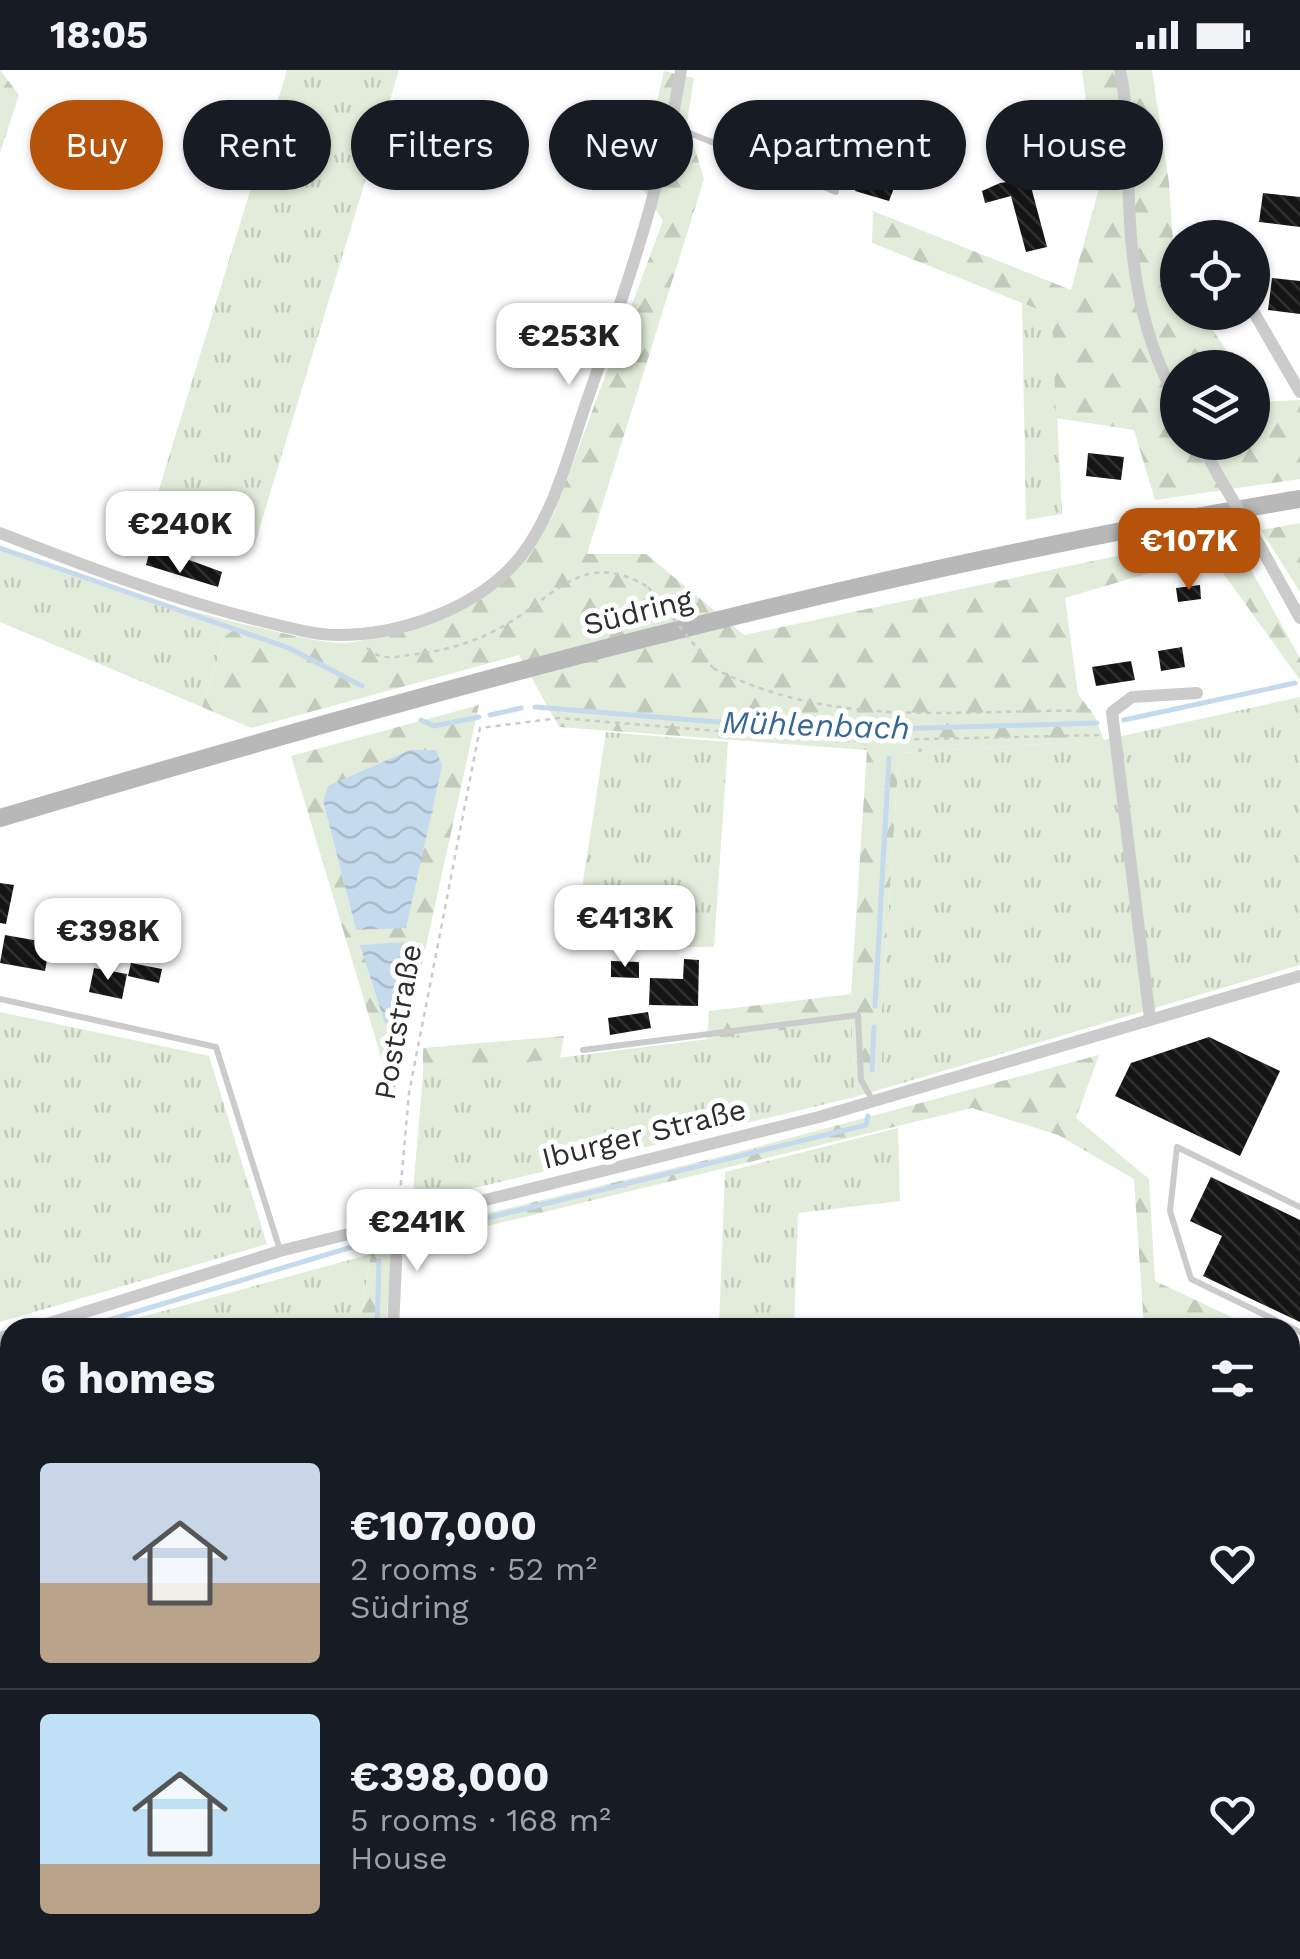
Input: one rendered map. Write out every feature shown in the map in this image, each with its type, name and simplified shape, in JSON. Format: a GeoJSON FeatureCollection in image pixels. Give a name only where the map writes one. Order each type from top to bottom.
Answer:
{"type":"FeatureCollection","features":[{"type":"Feature","properties":{"kind":"main road","name":"Südring"},"geometry":{"type":"LineString","coordinates":[[0,818],[380,705],[656,634],[966,563],[1300,499]]}},
{"type":"Feature","properties":{"kind":"street"},"geometry":{"type":"LineString","coordinates":[[676,100],[681,70]]}},
{"type":"Feature","properties":{"kind":"street"},"geometry":{"type":"LineString","coordinates":[[1120,70],[1126,99],[1130,223],[1143,318],[1160,367]]}},
{"type":"Feature","properties":{"kind":"street"},"geometry":{"type":"LineString","coordinates":[[0,532],[111,576],[215,610],[307,632],[360,634],[390,630],[465,602],[519,558],[538,531],[648,226],[657,190]]}},
{"type":"Feature","properties":{"kind":"street"},"geometry":{"type":"LineString","coordinates":[[1264,330],[1300,392]]}},
{"type":"Feature","properties":{"kind":"street"},"geometry":{"type":"LineString","coordinates":[[1210,460],[1300,618]]}},
{"type":"Feature","properties":{"kind":"street"},"geometry":{"type":"LineString","coordinates":[[1150,1019],[1112,712],[1132,697],[1197,694]]}},
{"type":"Feature","properties":{"kind":"street","name":"Iburger Straße"},"geometry":{"type":"LineString","coordinates":[[66,1318],[280,1251],[873,1101],[1300,976]]}},
{"type":"Feature","properties":{"kind":"street"},"geometry":{"type":"LineString","coordinates":[[393,1318],[398,1220]]}},
{"type":"Feature","properties":{"kind":"lane"},"geometry":{"type":"LineString","coordinates":[[693,134],[836,192]]}},
{"type":"Feature","properties":{"kind":"lane"},"geometry":{"type":"LineString","coordinates":[[0,999],[216,1047],[280,1251]]}},
{"type":"Feature","properties":{"kind":"lane"},"geometry":{"type":"LineString","coordinates":[[583,1050],[858,1014],[861,1080],[873,1101]]}},
{"type":"Feature","properties":{"kind":"lane"},"geometry":{"type":"LineString","coordinates":[[1271,1318],[1191,1279],[1170,1211],[1177,1147],[1300,1206]]}},
{"type":"Feature","properties":{"kind":"path"},"geometry":{"type":"LineString","coordinates":[[360,634],[374,654],[386,658],[437,652],[502,627],[576,577],[616,574],[648,587],[713,668],[744,684],[852,710],[924,716],[1112,712]]}},
{"type":"Feature","properties":{"kind":"path","name":"Poststraße"},"geometry":{"type":"LineString","coordinates":[[398,1220],[409,1093],[480,728],[559,718],[839,741],[1113,735]]}},
{"type":"Feature","properties":{"kind":"green space"},"geometry":{"type":"Polygon","coordinates":[[[0,70],[19,95],[0,153],[0,70]]]}},
{"type":"Feature","properties":{"kind":"green space"},"geometry":{"type":"Polygon","coordinates":[[[287,70],[399,70],[390,100],[351,100],[351,190],[362,190],[255,543],[153,509],[250,190],[331,190],[331,100],[278,100],[287,70]]]}},
{"type":"Feature","properties":{"kind":"green space"},"geometry":{"type":"Polygon","coordinates":[[[1082,70],[1152,70],[1157,100],[1086,100],[1082,70]]]}},
{"type":"Feature","properties":{"kind":"green space"},"geometry":{"type":"Polygon","coordinates":[[[664,71],[694,78],[691,100],[658,100],[664,71]]]}},
{"type":"Feature","properties":{"kind":"green space"},"geometry":{"type":"Polygon","coordinates":[[[693,143],[704,179],[587,554],[646,554],[744,635],[1230,532],[1300,658],[1300,680],[1210,555],[1065,598],[1078,694],[1095,717],[1104,740],[899,753],[882,1009],[882,1089],[855,1097],[852,1022],[707,1039],[709,1011],[851,994],[867,750],[559,727],[519,655],[251,728],[202,707],[225,636],[243,624],[305,638],[359,641],[441,617],[506,576],[555,511],[663,221],[643,190],[693,190],[693,143]]]}},
{"type":"Feature","properties":{"kind":"green space"},"geometry":{"type":"Polygon","coordinates":[[[1163,143],[1172,220],[1160,220],[1160,330],[1213,330],[1226,350],[1160,350],[1160,460],[1270,460],[1270,402],[1300,400],[1300,479],[1155,500],[1134,430],[1056,418],[1052,315],[872,243],[873,211],[1071,290],[1098,192],[1163,190],[1163,143]]]}},
{"type":"Feature","properties":{"kind":"green space"},"geometry":{"type":"Polygon","coordinates":[[[1022,303],[1052,315],[1062,514],[1026,520],[1022,303]]]}},
{"type":"Feature","properties":{"kind":"green space"},"geometry":{"type":"Polygon","coordinates":[[[1300,523],[1300,592],[1261,530],[1300,523]]]}},
{"type":"Feature","properties":{"kind":"green space"},"geometry":{"type":"Polygon","coordinates":[[[0,550],[168,605],[243,624],[225,636],[202,707],[0,622],[0,550]]]}},
{"type":"Feature","properties":{"kind":"green space"},"geometry":{"type":"Polygon","coordinates":[[[1300,697],[1300,965],[882,1089],[882,1009],[899,753],[1104,740],[1300,697]]]}},
{"type":"Feature","properties":{"kind":"green space"},"geometry":{"type":"Polygon","coordinates":[[[479,705],[393,1097],[291,756],[479,705]],[[442,766],[323,801],[356,930],[442,766]]]}},
{"type":"Feature","properties":{"kind":"green space"},"geometry":{"type":"Polygon","coordinates":[[[606,732],[728,742],[714,947],[573,947],[606,732]]]}},
{"type":"Feature","properties":{"kind":"green space"},"geometry":{"type":"Polygon","coordinates":[[[0,1012],[209,1056],[267,1244],[14,1318],[0,1318],[0,1012]]]}},
{"type":"Feature","properties":{"kind":"green space"},"geometry":{"type":"Polygon","coordinates":[[[852,1021],[855,1097],[412,1203],[423,1075],[852,1021]]]}},
{"type":"Feature","properties":{"kind":"green space"},"geometry":{"type":"Polygon","coordinates":[[[564,1036],[560,1058],[423,1075],[423,1048],[564,1036]]]}},
{"type":"Feature","properties":{"kind":"green space"},"geometry":{"type":"Polygon","coordinates":[[[1099,1055],[1076,1118],[1149,1179],[1155,1281],[1234,1318],[1143,1318],[1134,1179],[1058,1135],[972,1108],[413,1244],[415,1231],[727,1155],[1099,1055]]]}},
{"type":"Feature","properties":{"kind":"green space"},"geometry":{"type":"Polygon","coordinates":[[[898,1128],[900,1201],[798,1213],[794,1318],[719,1318],[725,1172],[898,1128]]]}},
{"type":"Feature","properties":{"kind":"green space"},"geometry":{"type":"Polygon","coordinates":[[[392,1249],[387,1318],[361,1318],[371,1254],[392,1249]]]}},
{"type":"Feature","properties":{"kind":"green space"},"geometry":{"type":"Polygon","coordinates":[[[371,1254],[360,1318],[138,1318],[371,1254]]]}},
{"type":"Feature","properties":{"kind":"water"},"geometry":{"type":"Polygon","coordinates":[[[410,750],[436,750],[442,766],[406,928],[356,930],[323,801],[328,786],[410,750]]]}},
{"type":"Feature","properties":{"kind":"water"},"geometry":{"type":"Polygon","coordinates":[[[406,942],[394,1024],[385,1023],[360,945],[406,942]]]}},
{"type":"Feature","properties":{"kind":"building"},"geometry":{"type":"Polygon","coordinates":[[[855,190],[893,190],[889,201],[855,190]]]}},
{"type":"Feature","properties":{"kind":"building"},"geometry":{"type":"Polygon","coordinates":[[[1032,190],[1047,247],[1026,252],[1011,196],[985,203],[982,191],[1032,190]]]}},
{"type":"Feature","properties":{"kind":"building"},"geometry":{"type":"Polygon","coordinates":[[[1263,193],[1300,197],[1300,227],[1259,220],[1263,193]]]}},
{"type":"Feature","properties":{"kind":"building"},"geometry":{"type":"Polygon","coordinates":[[[1272,278],[1300,281],[1300,314],[1270,310],[1272,278]]]}},
{"type":"Feature","properties":{"kind":"building"},"geometry":{"type":"Polygon","coordinates":[[[1088,453],[1124,457],[1121,480],[1086,476],[1088,453]]]}},
{"type":"Feature","properties":{"kind":"building"},"geometry":{"type":"Polygon","coordinates":[[[151,546],[222,572],[218,587],[146,565],[151,546]]]}},
{"type":"Feature","properties":{"kind":"building"},"geometry":{"type":"Polygon","coordinates":[[[1200,585],[1201,599],[1178,602],[1176,588],[1200,585]]]}},
{"type":"Feature","properties":{"kind":"building"},"geometry":{"type":"Polygon","coordinates":[[[1182,647],[1185,667],[1161,671],[1158,651],[1182,647]]]}},
{"type":"Feature","properties":{"kind":"building"},"geometry":{"type":"Polygon","coordinates":[[[1131,661],[1135,680],[1096,686],[1092,667],[1131,661]]]}},
{"type":"Feature","properties":{"kind":"building"},"geometry":{"type":"Polygon","coordinates":[[[0,883],[14,885],[6,924],[0,923],[0,883]]]}},
{"type":"Feature","properties":{"kind":"building"},"geometry":{"type":"Polygon","coordinates":[[[5,935],[50,943],[45,971],[0,963],[5,935]]]}},
{"type":"Feature","properties":{"kind":"building"},"geometry":{"type":"Polygon","coordinates":[[[684,959],[699,960],[698,1006],[649,1005],[650,978],[683,979],[684,959]]]}},
{"type":"Feature","properties":{"kind":"building"},"geometry":{"type":"Polygon","coordinates":[[[611,961],[639,962],[639,978],[611,977],[611,961]]]}},
{"type":"Feature","properties":{"kind":"building"},"geometry":{"type":"Polygon","coordinates":[[[131,963],[162,969],[159,983],[128,976],[131,963]]]}},
{"type":"Feature","properties":{"kind":"building"},"geometry":{"type":"Polygon","coordinates":[[[94,968],[127,974],[122,999],[89,992],[94,968]]]}},
{"type":"Feature","properties":{"kind":"building"},"geometry":{"type":"Polygon","coordinates":[[[648,1012],[651,1028],[610,1035],[608,1018],[648,1012]]]}},
{"type":"Feature","properties":{"kind":"building"},"geometry":{"type":"Polygon","coordinates":[[[1209,1037],[1280,1071],[1240,1156],[1115,1096],[1131,1063],[1209,1037]]]}},
{"type":"Feature","properties":{"kind":"building"},"geometry":{"type":"Polygon","coordinates":[[[1211,1177],[1300,1220],[1300,1318],[1292,1318],[1203,1276],[1222,1236],[1190,1221],[1211,1177]]]}},
{"type":"Feature","properties":{"kind":"waterway","name":"Mühlenbach"},"geometry":{"type":"LineString","coordinates":[[0,548],[289,648],[362,686]]}},
{"type":"Feature","properties":{"kind":"waterway","name":"Mühlenbach"},"geometry":{"type":"LineString","coordinates":[[1124,720],[1295,683]]}},
{"type":"Feature","properties":{"kind":"waterway","name":"Mühlenbach"},"geometry":{"type":"LineString","coordinates":[[535,707],[827,731],[1097,723]]}},
{"type":"Feature","properties":{"kind":"waterway","name":"Mühlenbach"},"geometry":{"type":"LineString","coordinates":[[490,715],[521,708]]}},
{"type":"Feature","properties":{"kind":"waterway","name":"Mühlenbach"},"geometry":{"type":"LineString","coordinates":[[421,720],[434,726],[479,717]]}},
{"type":"Feature","properties":{"kind":"waterway"},"geometry":{"type":"LineString","coordinates":[[875,1006],[889,758]]}},
{"type":"Feature","properties":{"kind":"waterway"},"geometry":{"type":"LineString","coordinates":[[872,1070],[874,1027]]}},
{"type":"Feature","properties":{"kind":"waterway"},"geometry":{"type":"LineString","coordinates":[[418,1235],[866,1125],[868,1116]]}},
{"type":"Feature","properties":{"kind":"waterway"},"geometry":{"type":"LineString","coordinates":[[115,1318],[372,1241]]}},
{"type":"Feature","properties":{"kind":"waterway"},"geometry":{"type":"LineString","coordinates":[[377,1318],[379,1261]]}}]}
